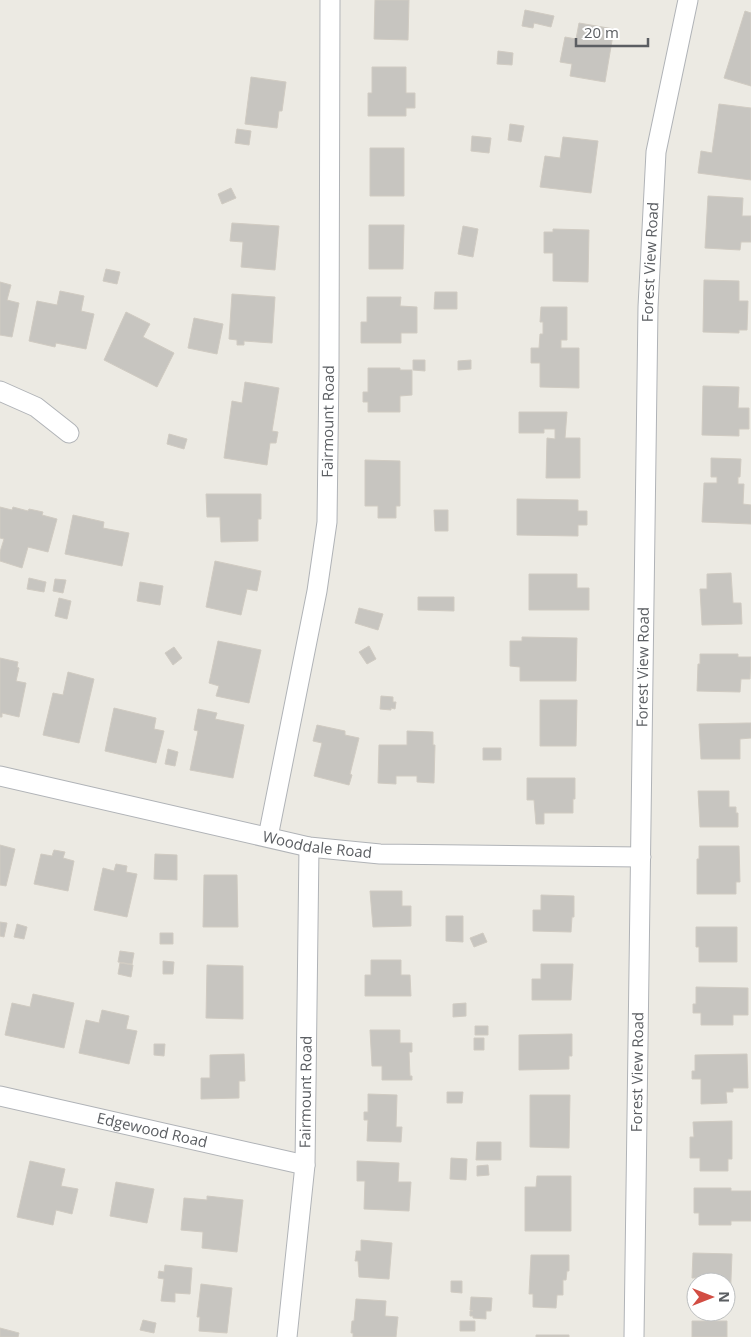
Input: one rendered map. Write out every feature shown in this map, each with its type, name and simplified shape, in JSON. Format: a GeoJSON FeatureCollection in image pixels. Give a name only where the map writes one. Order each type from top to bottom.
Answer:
{"type":"FeatureCollection","features":[{"type":"Feature","properties":{"kind":"street","name":"Fairmount Road"},"geometry":{"type":"LineString","coordinates":[[268,837],[317,592],[327,522],[330,0]]}},
{"type":"Feature","properties":{"kind":"street","name":"Forest View Road"},"geometry":{"type":"LineString","coordinates":[[634,1337],[648,307],[656,152],[688,0]]}},
{"type":"Feature","properties":{"kind":"street"},"geometry":{"type":"LineString","coordinates":[[0,391],[36,407],[69,433]]}},
{"type":"Feature","properties":{"kind":"street","name":"Wooddale Road"},"geometry":{"type":"LineString","coordinates":[[0,776],[309,847],[380,854],[641,857]]}},
{"type":"Feature","properties":{"kind":"street","name":"Fairmount Road"},"geometry":{"type":"LineString","coordinates":[[288,1337],[305,1165],[309,847]]}},
{"type":"Feature","properties":{"kind":"street","name":"Edgewood Road"},"geometry":{"type":"LineString","coordinates":[[0,1096],[305,1165]]}},
{"type":"Feature","properties":{"kind":"building"},"geometry":{"type":"Polygon","coordinates":[[[375,0],[409,0],[408,40],[374,39],[375,0]]]}},
{"type":"Feature","properties":{"kind":"building"},"geometry":{"type":"Polygon","coordinates":[[[525,10],[554,16],[551,27],[534,23],[533,28],[522,26],[525,10]]]}},
{"type":"Feature","properties":{"kind":"building"},"geometry":{"type":"Polygon","coordinates":[[[745,11],[751,13],[751,86],[724,78],[745,11]]]}},
{"type":"Feature","properties":{"kind":"building"},"geometry":{"type":"Polygon","coordinates":[[[579,23],[614,29],[605,82],[570,76],[572,64],[560,62],[565,37],[576,39],[579,23]]]}},
{"type":"Feature","properties":{"kind":"building"},"geometry":{"type":"Polygon","coordinates":[[[498,51],[513,53],[512,65],[497,64],[498,51]]]}},
{"type":"Feature","properties":{"kind":"building"},"geometry":{"type":"Polygon","coordinates":[[[372,67],[406,67],[406,93],[415,93],[415,108],[406,108],[406,116],[368,116],[368,93],[372,93],[372,67]]]}},
{"type":"Feature","properties":{"kind":"building"},"geometry":{"type":"Polygon","coordinates":[[[251,77],[286,82],[282,111],[279,111],[277,128],[245,124],[251,77]]]}},
{"type":"Feature","properties":{"kind":"building"},"geometry":{"type":"Polygon","coordinates":[[[719,104],[751,108],[751,180],[698,173],[701,151],[712,153],[719,104]]]}},
{"type":"Feature","properties":{"kind":"building"},"geometry":{"type":"Polygon","coordinates":[[[510,124],[524,126],[521,142],[508,140],[510,124]]]}},
{"type":"Feature","properties":{"kind":"building"},"geometry":{"type":"Polygon","coordinates":[[[237,129],[251,131],[249,145],[235,143],[237,129]]]}},
{"type":"Feature","properties":{"kind":"building"},"geometry":{"type":"Polygon","coordinates":[[[472,136],[491,138],[489,153],[471,151],[472,136]]]}},
{"type":"Feature","properties":{"kind":"building"},"geometry":{"type":"Polygon","coordinates":[[[563,137],[598,141],[591,193],[540,187],[545,156],[560,158],[563,137]]]}},
{"type":"Feature","properties":{"kind":"building"},"geometry":{"type":"Polygon","coordinates":[[[370,148],[404,148],[404,196],[370,196],[370,148]]]}},
{"type":"Feature","properties":{"kind":"building"},"geometry":{"type":"Polygon","coordinates":[[[231,188],[236,198],[222,204],[218,194],[231,188]]]}},
{"type":"Feature","properties":{"kind":"building"},"geometry":{"type":"Polygon","coordinates":[[[708,196],[743,198],[742,216],[751,216],[751,242],[741,242],[740,250],[705,248],[708,196]]]}},
{"type":"Feature","properties":{"kind":"building"},"geometry":{"type":"Polygon","coordinates":[[[232,223],[279,226],[275,270],[241,267],[243,242],[230,241],[232,223]]]}},
{"type":"Feature","properties":{"kind":"building"},"geometry":{"type":"Polygon","coordinates":[[[369,225],[404,225],[403,269],[369,269],[369,225]]]}},
{"type":"Feature","properties":{"kind":"building"},"geometry":{"type":"Polygon","coordinates":[[[463,226],[478,229],[473,257],[458,254],[463,226]]]}},
{"type":"Feature","properties":{"kind":"building"},"geometry":{"type":"Polygon","coordinates":[[[553,229],[589,230],[588,282],[553,281],[553,253],[544,253],[544,232],[553,232],[553,229]]]}},
{"type":"Feature","properties":{"kind":"building"},"geometry":{"type":"Polygon","coordinates":[[[106,269],[120,272],[117,284],[103,281],[106,269]]]}},
{"type":"Feature","properties":{"kind":"building"},"geometry":{"type":"Polygon","coordinates":[[[704,280],[739,281],[739,301],[748,301],[747,330],[739,330],[739,333],[703,332],[704,280]]]}},
{"type":"Feature","properties":{"kind":"building"},"geometry":{"type":"Polygon","coordinates":[[[0,282],[11,285],[7,300],[19,303],[12,337],[0,335],[0,282]]]}},
{"type":"Feature","properties":{"kind":"building"},"geometry":{"type":"Polygon","coordinates":[[[60,291],[84,296],[81,311],[94,314],[86,349],[56,343],[55,347],[29,341],[37,301],[57,305],[60,291]]]}},
{"type":"Feature","properties":{"kind":"building"},"geometry":{"type":"Polygon","coordinates":[[[435,292],[457,292],[457,309],[434,309],[435,292]]]}},
{"type":"Feature","properties":{"kind":"building"},"geometry":{"type":"Polygon","coordinates":[[[232,294],[275,297],[272,343],[244,341],[244,345],[237,345],[237,340],[229,339],[232,294]]]}},
{"type":"Feature","properties":{"kind":"building"},"geometry":{"type":"Polygon","coordinates":[[[367,297],[401,297],[400,306],[417,307],[417,333],[401,333],[401,343],[361,343],[361,322],[367,322],[367,297]]]}},
{"type":"Feature","properties":{"kind":"building"},"geometry":{"type":"Polygon","coordinates":[[[541,307],[567,307],[567,340],[561,340],[561,348],[579,348],[579,388],[540,387],[540,363],[531,363],[531,348],[539,348],[540,334],[543,334],[543,322],[540,322],[541,307]]]}},
{"type":"Feature","properties":{"kind":"building"},"geometry":{"type":"Polygon","coordinates":[[[126,312],[150,324],[143,337],[174,353],[157,387],[104,360],[126,312]]]}},
{"type":"Feature","properties":{"kind":"building"},"geometry":{"type":"Polygon","coordinates":[[[194,318],[223,324],[217,354],[188,348],[194,318]]]}},
{"type":"Feature","properties":{"kind":"building"},"geometry":{"type":"Polygon","coordinates":[[[413,360],[425,360],[425,371],[413,370],[413,360]]]}},
{"type":"Feature","properties":{"kind":"building"},"geometry":{"type":"Polygon","coordinates":[[[471,360],[471,369],[458,370],[458,361],[471,360]]]}},
{"type":"Feature","properties":{"kind":"building"},"geometry":{"type":"Polygon","coordinates":[[[368,368],[412,370],[412,395],[400,396],[400,412],[368,412],[368,402],[363,402],[363,392],[368,392],[368,368]]]}},
{"type":"Feature","properties":{"kind":"building"},"geometry":{"type":"Polygon","coordinates":[[[245,382],[279,388],[272,431],[278,432],[276,443],[270,443],[267,465],[224,458],[232,401],[242,403],[245,382]]]}},
{"type":"Feature","properties":{"kind":"building"},"geometry":{"type":"Polygon","coordinates":[[[703,386],[739,387],[738,408],[749,408],[749,429],[739,429],[739,436],[702,435],[703,386]]]}},
{"type":"Feature","properties":{"kind":"building"},"geometry":{"type":"Polygon","coordinates":[[[519,412],[567,412],[565,438],[580,438],[580,478],[546,478],[547,438],[555,439],[555,429],[544,429],[544,433],[519,433],[519,412]]]}},
{"type":"Feature","properties":{"kind":"building"},"geometry":{"type":"Polygon","coordinates":[[[169,434],[187,439],[184,449],[167,444],[169,434]]]}},
{"type":"Feature","properties":{"kind":"building"},"geometry":{"type":"Polygon","coordinates":[[[711,458],[741,459],[738,484],[744,484],[743,504],[751,505],[751,524],[702,522],[704,483],[717,483],[717,477],[711,477],[711,458]]]}},
{"type":"Feature","properties":{"kind":"building"},"geometry":{"type":"Polygon","coordinates":[[[365,460],[400,461],[400,506],[396,506],[396,518],[378,518],[378,506],[365,506],[365,460]]]}},
{"type":"Feature","properties":{"kind":"building"},"geometry":{"type":"Polygon","coordinates":[[[206,494],[261,494],[261,519],[258,519],[258,541],[221,542],[220,517],[207,517],[206,494]]]}},
{"type":"Feature","properties":{"kind":"building"},"geometry":{"type":"Polygon","coordinates":[[[517,499],[578,500],[578,511],[587,511],[587,525],[578,525],[578,536],[517,535],[517,499]]]}},
{"type":"Feature","properties":{"kind":"building"},"geometry":{"type":"Polygon","coordinates":[[[0,507],[12,510],[13,507],[28,511],[29,509],[43,512],[42,515],[57,519],[48,552],[28,547],[22,568],[0,561],[0,552],[4,539],[0,538],[0,507]]]}},
{"type":"Feature","properties":{"kind":"building"},"geometry":{"type":"Polygon","coordinates":[[[434,510],[448,510],[448,531],[435,531],[434,510]]]}},
{"type":"Feature","properties":{"kind":"building"},"geometry":{"type":"Polygon","coordinates":[[[73,515],[104,522],[103,528],[129,533],[122,566],[65,554],[73,515]]]}},
{"type":"Feature","properties":{"kind":"building"},"geometry":{"type":"Polygon","coordinates":[[[215,561],[261,571],[257,591],[247,589],[241,615],[206,607],[215,561]]]}},
{"type":"Feature","properties":{"kind":"building"},"geometry":{"type":"Polygon","coordinates":[[[731,573],[733,603],[741,603],[742,624],[702,625],[700,589],[707,589],[707,574],[731,573]]]}},
{"type":"Feature","properties":{"kind":"building"},"geometry":{"type":"Polygon","coordinates":[[[529,574],[577,574],[577,588],[589,588],[589,610],[529,610],[529,574]]]}},
{"type":"Feature","properties":{"kind":"building"},"geometry":{"type":"Polygon","coordinates":[[[29,578],[46,582],[44,592],[27,589],[29,578]]]}},
{"type":"Feature","properties":{"kind":"building"},"geometry":{"type":"Polygon","coordinates":[[[55,579],[66,580],[63,593],[53,591],[55,579]]]}},
{"type":"Feature","properties":{"kind":"building"},"geometry":{"type":"Polygon","coordinates":[[[140,582],[163,586],[160,605],[137,601],[140,582]]]}},
{"type":"Feature","properties":{"kind":"building"},"geometry":{"type":"Polygon","coordinates":[[[418,597],[454,597],[454,611],[418,610],[418,597]]]}},
{"type":"Feature","properties":{"kind":"building"},"geometry":{"type":"Polygon","coordinates":[[[59,598],[71,601],[67,619],[55,616],[59,598]]]}},
{"type":"Feature","properties":{"kind":"building"},"geometry":{"type":"Polygon","coordinates":[[[359,608],[383,614],[378,630],[355,623],[359,608]]]}},
{"type":"Feature","properties":{"kind":"building"},"geometry":{"type":"Polygon","coordinates":[[[522,637],[577,638],[576,681],[520,681],[520,667],[510,666],[510,641],[522,641],[522,637]]]}},
{"type":"Feature","properties":{"kind":"building"},"geometry":{"type":"Polygon","coordinates":[[[218,641],[261,650],[249,703],[216,696],[219,686],[209,683],[218,641]]]}},
{"type":"Feature","properties":{"kind":"building"},"geometry":{"type":"Polygon","coordinates":[[[369,646],[376,659],[367,664],[359,652],[369,646]]]}},
{"type":"Feature","properties":{"kind":"building"},"geometry":{"type":"Polygon","coordinates":[[[174,647],[182,658],[173,665],[165,653],[174,647]]]}},
{"type":"Feature","properties":{"kind":"building"},"geometry":{"type":"Polygon","coordinates":[[[700,654],[738,654],[738,657],[751,657],[750,679],[741,679],[740,692],[697,691],[700,654]]]}},
{"type":"Feature","properties":{"kind":"building"},"geometry":{"type":"Polygon","coordinates":[[[0,658],[18,662],[17,667],[19,668],[16,681],[26,683],[19,717],[2,713],[2,717],[0,717],[0,658]]]}},
{"type":"Feature","properties":{"kind":"building"},"geometry":{"type":"Polygon","coordinates":[[[68,672],[94,679],[79,743],[43,735],[53,693],[63,695],[68,672]]]}},
{"type":"Feature","properties":{"kind":"building"},"geometry":{"type":"Polygon","coordinates":[[[381,696],[393,697],[393,702],[396,702],[395,709],[380,709],[381,696]]]}},
{"type":"Feature","properties":{"kind":"building"},"geometry":{"type":"Polygon","coordinates":[[[540,700],[577,700],[576,746],[540,746],[540,700]]]}},
{"type":"Feature","properties":{"kind":"building"},"geometry":{"type":"Polygon","coordinates":[[[114,708],[156,718],[154,729],[164,731],[156,763],[105,751],[114,708]]]}},
{"type":"Feature","properties":{"kind":"building"},"geometry":{"type":"Polygon","coordinates":[[[198,709],[217,713],[215,719],[244,725],[233,778],[190,770],[198,731],[194,730],[198,709]]]}},
{"type":"Feature","properties":{"kind":"building"},"geometry":{"type":"Polygon","coordinates":[[[751,723],[751,738],[740,739],[740,759],[701,759],[699,724],[751,723]]]}},
{"type":"Feature","properties":{"kind":"building"},"geometry":{"type":"Polygon","coordinates":[[[317,725],[345,731],[345,735],[359,738],[349,785],[314,776],[322,743],[313,741],[317,725]]]}},
{"type":"Feature","properties":{"kind":"building"},"geometry":{"type":"Polygon","coordinates":[[[407,731],[433,732],[433,745],[435,745],[434,783],[417,782],[417,776],[396,776],[396,784],[378,783],[379,745],[407,745],[407,731]]]}},
{"type":"Feature","properties":{"kind":"building"},"geometry":{"type":"Polygon","coordinates":[[[483,748],[501,748],[501,760],[483,760],[483,748]]]}},
{"type":"Feature","properties":{"kind":"building"},"geometry":{"type":"Polygon","coordinates":[[[168,749],[178,752],[175,766],[165,764],[168,749]]]}},
{"type":"Feature","properties":{"kind":"building"},"geometry":{"type":"Polygon","coordinates":[[[527,778],[575,778],[573,813],[544,813],[544,824],[536,824],[534,800],[527,800],[527,778]]]}},
{"type":"Feature","properties":{"kind":"building"},"geometry":{"type":"Polygon","coordinates":[[[698,791],[729,791],[729,807],[736,807],[738,827],[700,827],[698,791]]]}},
{"type":"Feature","properties":{"kind":"building"},"geometry":{"type":"Polygon","coordinates":[[[0,845],[15,849],[6,886],[0,885],[0,845]]]}},
{"type":"Feature","properties":{"kind":"building"},"geometry":{"type":"Polygon","coordinates":[[[699,846],[739,846],[740,882],[736,882],[736,894],[697,894],[699,846]]]}},
{"type":"Feature","properties":{"kind":"building"},"geometry":{"type":"Polygon","coordinates":[[[54,850],[65,852],[63,858],[74,861],[68,891],[34,884],[41,854],[52,856],[54,850]]]}},
{"type":"Feature","properties":{"kind":"building"},"geometry":{"type":"Polygon","coordinates":[[[155,854],[177,855],[177,880],[154,879],[155,854]]]}},
{"type":"Feature","properties":{"kind":"building"},"geometry":{"type":"Polygon","coordinates":[[[116,864],[127,866],[126,872],[137,874],[127,917],[94,910],[103,868],[114,871],[116,864]]]}},
{"type":"Feature","properties":{"kind":"building"},"geometry":{"type":"Polygon","coordinates":[[[204,875],[237,875],[238,927],[203,927],[204,875]]]}},
{"type":"Feature","properties":{"kind":"building"},"geometry":{"type":"Polygon","coordinates":[[[370,891],[402,891],[402,906],[411,906],[411,926],[373,927],[370,891]]]}},
{"type":"Feature","properties":{"kind":"building"},"geometry":{"type":"Polygon","coordinates":[[[541,895],[574,896],[574,917],[572,917],[571,932],[533,931],[533,910],[541,910],[541,895]]]}},
{"type":"Feature","properties":{"kind":"building"},"geometry":{"type":"Polygon","coordinates":[[[446,916],[463,916],[463,942],[446,941],[446,916]]]}},
{"type":"Feature","properties":{"kind":"building"},"geometry":{"type":"Polygon","coordinates":[[[0,922],[7,923],[4,937],[0,936],[0,922]]]}},
{"type":"Feature","properties":{"kind":"building"},"geometry":{"type":"Polygon","coordinates":[[[17,924],[27,927],[24,939],[14,937],[17,924]]]}},
{"type":"Feature","properties":{"kind":"building"},"geometry":{"type":"Polygon","coordinates":[[[696,927],[737,927],[737,962],[699,962],[699,947],[696,947],[696,927]]]}},
{"type":"Feature","properties":{"kind":"building"},"geometry":{"type":"Polygon","coordinates":[[[160,933],[173,933],[173,944],[160,944],[160,933]]]}},
{"type":"Feature","properties":{"kind":"building"},"geometry":{"type":"Polygon","coordinates":[[[483,933],[487,942],[474,947],[470,938],[483,933]]]}},
{"type":"Feature","properties":{"kind":"building"},"geometry":{"type":"Polygon","coordinates":[[[120,951],[134,953],[132,964],[118,962],[120,951]]]}},
{"type":"Feature","properties":{"kind":"building"},"geometry":{"type":"Polygon","coordinates":[[[371,960],[401,960],[401,975],[410,975],[411,996],[365,996],[365,975],[371,975],[371,960]]]}},
{"type":"Feature","properties":{"kind":"building"},"geometry":{"type":"Polygon","coordinates":[[[163,961],[174,962],[173,974],[163,974],[163,961]]]}},
{"type":"Feature","properties":{"kind":"building"},"geometry":{"type":"Polygon","coordinates":[[[120,963],[133,965],[131,977],[118,974],[120,963]]]}},
{"type":"Feature","properties":{"kind":"building"},"geometry":{"type":"Polygon","coordinates":[[[541,964],[573,964],[571,1000],[532,1000],[532,979],[541,979],[541,964]]]}},
{"type":"Feature","properties":{"kind":"building"},"geometry":{"type":"Polygon","coordinates":[[[207,965],[243,966],[243,1019],[206,1018],[207,965]]]}},
{"type":"Feature","properties":{"kind":"building"},"geometry":{"type":"Polygon","coordinates":[[[696,987],[748,988],[748,1015],[733,1015],[733,1025],[701,1025],[701,1013],[693,1013],[693,1004],[696,1004],[696,987]]]}},
{"type":"Feature","properties":{"kind":"building"},"geometry":{"type":"Polygon","coordinates":[[[33,994],[74,1003],[64,1048],[5,1035],[12,1003],[30,1007],[33,994]]]}},
{"type":"Feature","properties":{"kind":"building"},"geometry":{"type":"Polygon","coordinates":[[[466,1003],[466,1016],[453,1017],[453,1004],[466,1003]]]}},
{"type":"Feature","properties":{"kind":"building"},"geometry":{"type":"Polygon","coordinates":[[[102,1010],[129,1016],[126,1029],[137,1031],[129,1064],[79,1053],[86,1020],[99,1023],[102,1010]]]}},
{"type":"Feature","properties":{"kind":"building"},"geometry":{"type":"Polygon","coordinates":[[[475,1026],[488,1026],[488,1035],[475,1035],[475,1026]]]}},
{"type":"Feature","properties":{"kind":"building"},"geometry":{"type":"Polygon","coordinates":[[[370,1030],[400,1030],[400,1043],[412,1043],[412,1052],[409,1052],[410,1076],[412,1076],[412,1080],[382,1080],[382,1066],[372,1066],[370,1030]]]}},
{"type":"Feature","properties":{"kind":"building"},"geometry":{"type":"Polygon","coordinates":[[[572,1034],[572,1056],[569,1056],[569,1069],[519,1070],[519,1035],[572,1034]]]}},
{"type":"Feature","properties":{"kind":"building"},"geometry":{"type":"Polygon","coordinates":[[[474,1038],[484,1038],[484,1050],[474,1050],[474,1038]]]}},
{"type":"Feature","properties":{"kind":"building"},"geometry":{"type":"Polygon","coordinates":[[[154,1044],[165,1044],[164,1056],[154,1055],[154,1044]]]}},
{"type":"Feature","properties":{"kind":"building"},"geometry":{"type":"Polygon","coordinates":[[[244,1054],[245,1081],[239,1081],[239,1098],[201,1099],[201,1078],[210,1078],[210,1055],[244,1054]]]}},
{"type":"Feature","properties":{"kind":"building"},"geometry":{"type":"Polygon","coordinates":[[[747,1054],[748,1088],[733,1088],[733,1092],[726,1092],[727,1103],[701,1104],[701,1079],[692,1079],[692,1071],[695,1071],[695,1055],[747,1054]]]}},
{"type":"Feature","properties":{"kind":"building"},"geometry":{"type":"Polygon","coordinates":[[[447,1092],[463,1092],[462,1103],[447,1103],[447,1092]]]}},
{"type":"Feature","properties":{"kind":"building"},"geometry":{"type":"Polygon","coordinates":[[[368,1094],[397,1095],[396,1127],[402,1127],[401,1142],[367,1141],[368,1120],[364,1120],[364,1112],[368,1112],[368,1094]]]}},
{"type":"Feature","properties":{"kind":"building"},"geometry":{"type":"Polygon","coordinates":[[[530,1095],[570,1095],[569,1148],[530,1147],[530,1095]]]}},
{"type":"Feature","properties":{"kind":"building"},"geometry":{"type":"Polygon","coordinates":[[[732,1121],[732,1159],[728,1159],[728,1171],[700,1171],[700,1158],[690,1158],[690,1137],[694,1137],[693,1122],[732,1121]]]}},
{"type":"Feature","properties":{"kind":"building"},"geometry":{"type":"Polygon","coordinates":[[[477,1142],[501,1142],[501,1160],[476,1160],[477,1142]]]}},
{"type":"Feature","properties":{"kind":"building"},"geometry":{"type":"Polygon","coordinates":[[[451,1158],[467,1159],[466,1180],[450,1179],[451,1158]]]}},
{"type":"Feature","properties":{"kind":"building"},"geometry":{"type":"Polygon","coordinates":[[[30,1161],[65,1169],[61,1186],[78,1189],[72,1214],[56,1210],[53,1225],[17,1217],[30,1161]]]}},
{"type":"Feature","properties":{"kind":"building"},"geometry":{"type":"Polygon","coordinates":[[[357,1161],[399,1163],[398,1182],[411,1182],[409,1211],[364,1209],[365,1181],[357,1181],[357,1161]]]}},
{"type":"Feature","properties":{"kind":"building"},"geometry":{"type":"Polygon","coordinates":[[[488,1165],[489,1175],[477,1176],[477,1166],[488,1165]]]}},
{"type":"Feature","properties":{"kind":"building"},"geometry":{"type":"Polygon","coordinates":[[[537,1176],[571,1176],[571,1231],[525,1231],[525,1187],[536,1187],[537,1176]]]}},
{"type":"Feature","properties":{"kind":"building"},"geometry":{"type":"Polygon","coordinates":[[[116,1182],[154,1189],[147,1223],[110,1216],[116,1182]]]}},
{"type":"Feature","properties":{"kind":"building"},"geometry":{"type":"Polygon","coordinates":[[[694,1188],[731,1188],[731,1191],[751,1191],[751,1221],[731,1221],[731,1225],[699,1225],[699,1213],[694,1213],[694,1188]]]}},
{"type":"Feature","properties":{"kind":"building"},"geometry":{"type":"Polygon","coordinates":[[[207,1196],[243,1200],[237,1252],[202,1248],[203,1232],[181,1230],[184,1198],[207,1200],[207,1196]]]}},
{"type":"Feature","properties":{"kind":"building"},"geometry":{"type":"Polygon","coordinates":[[[361,1240],[392,1243],[389,1279],[359,1277],[358,1261],[355,1261],[356,1251],[361,1251],[361,1240]]]}},
{"type":"Feature","properties":{"kind":"building"},"geometry":{"type":"Polygon","coordinates":[[[693,1253],[732,1254],[731,1272],[692,1272],[693,1253]]]}},
{"type":"Feature","properties":{"kind":"building"},"geometry":{"type":"Polygon","coordinates":[[[531,1255],[569,1255],[569,1271],[567,1271],[566,1280],[563,1280],[563,1295],[557,1295],[556,1308],[533,1307],[533,1294],[529,1294],[531,1255]]]}},
{"type":"Feature","properties":{"kind":"building"},"geometry":{"type":"Polygon","coordinates":[[[165,1265],[192,1268],[190,1294],[175,1293],[175,1302],[161,1301],[164,1279],[158,1278],[159,1271],[164,1272],[165,1265]]]}},
{"type":"Feature","properties":{"kind":"building"},"geometry":{"type":"Polygon","coordinates":[[[451,1281],[462,1281],[462,1293],[451,1292],[451,1281]]]}},
{"type":"Feature","properties":{"kind":"building"},"geometry":{"type":"Polygon","coordinates":[[[201,1284],[232,1288],[227,1333],[199,1331],[200,1317],[197,1317],[201,1284]]]}},
{"type":"Feature","properties":{"kind":"building"},"geometry":{"type":"Polygon","coordinates":[[[471,1297],[492,1298],[491,1311],[486,1311],[486,1319],[470,1316],[470,1311],[473,1311],[470,1310],[471,1297]]]}},
{"type":"Feature","properties":{"kind":"building"},"geometry":{"type":"Polygon","coordinates":[[[356,1299],[386,1301],[385,1316],[398,1317],[396,1337],[353,1337],[353,1333],[351,1333],[356,1299]]]}},
{"type":"Feature","properties":{"kind":"building"},"geometry":{"type":"Polygon","coordinates":[[[143,1320],[156,1323],[154,1333],[140,1330],[143,1320]]]}},
{"type":"Feature","properties":{"kind":"building"},"geometry":{"type":"Polygon","coordinates":[[[460,1321],[475,1321],[475,1331],[460,1331],[460,1321]]]}},
{"type":"Feature","properties":{"kind":"building"},"geometry":{"type":"Polygon","coordinates":[[[692,1322],[727,1322],[727,1337],[692,1337],[692,1322]]]}},
{"type":"Feature","properties":{"kind":"building"},"geometry":{"type":"Polygon","coordinates":[[[0,1328],[19,1333],[18,1337],[0,1337],[0,1328]]]}},
{"type":"Feature","properties":{"kind":"building"},"geometry":{"type":"Polygon","coordinates":[[[536,1335],[569,1335],[569,1337],[536,1337],[536,1335]]]}}]}
